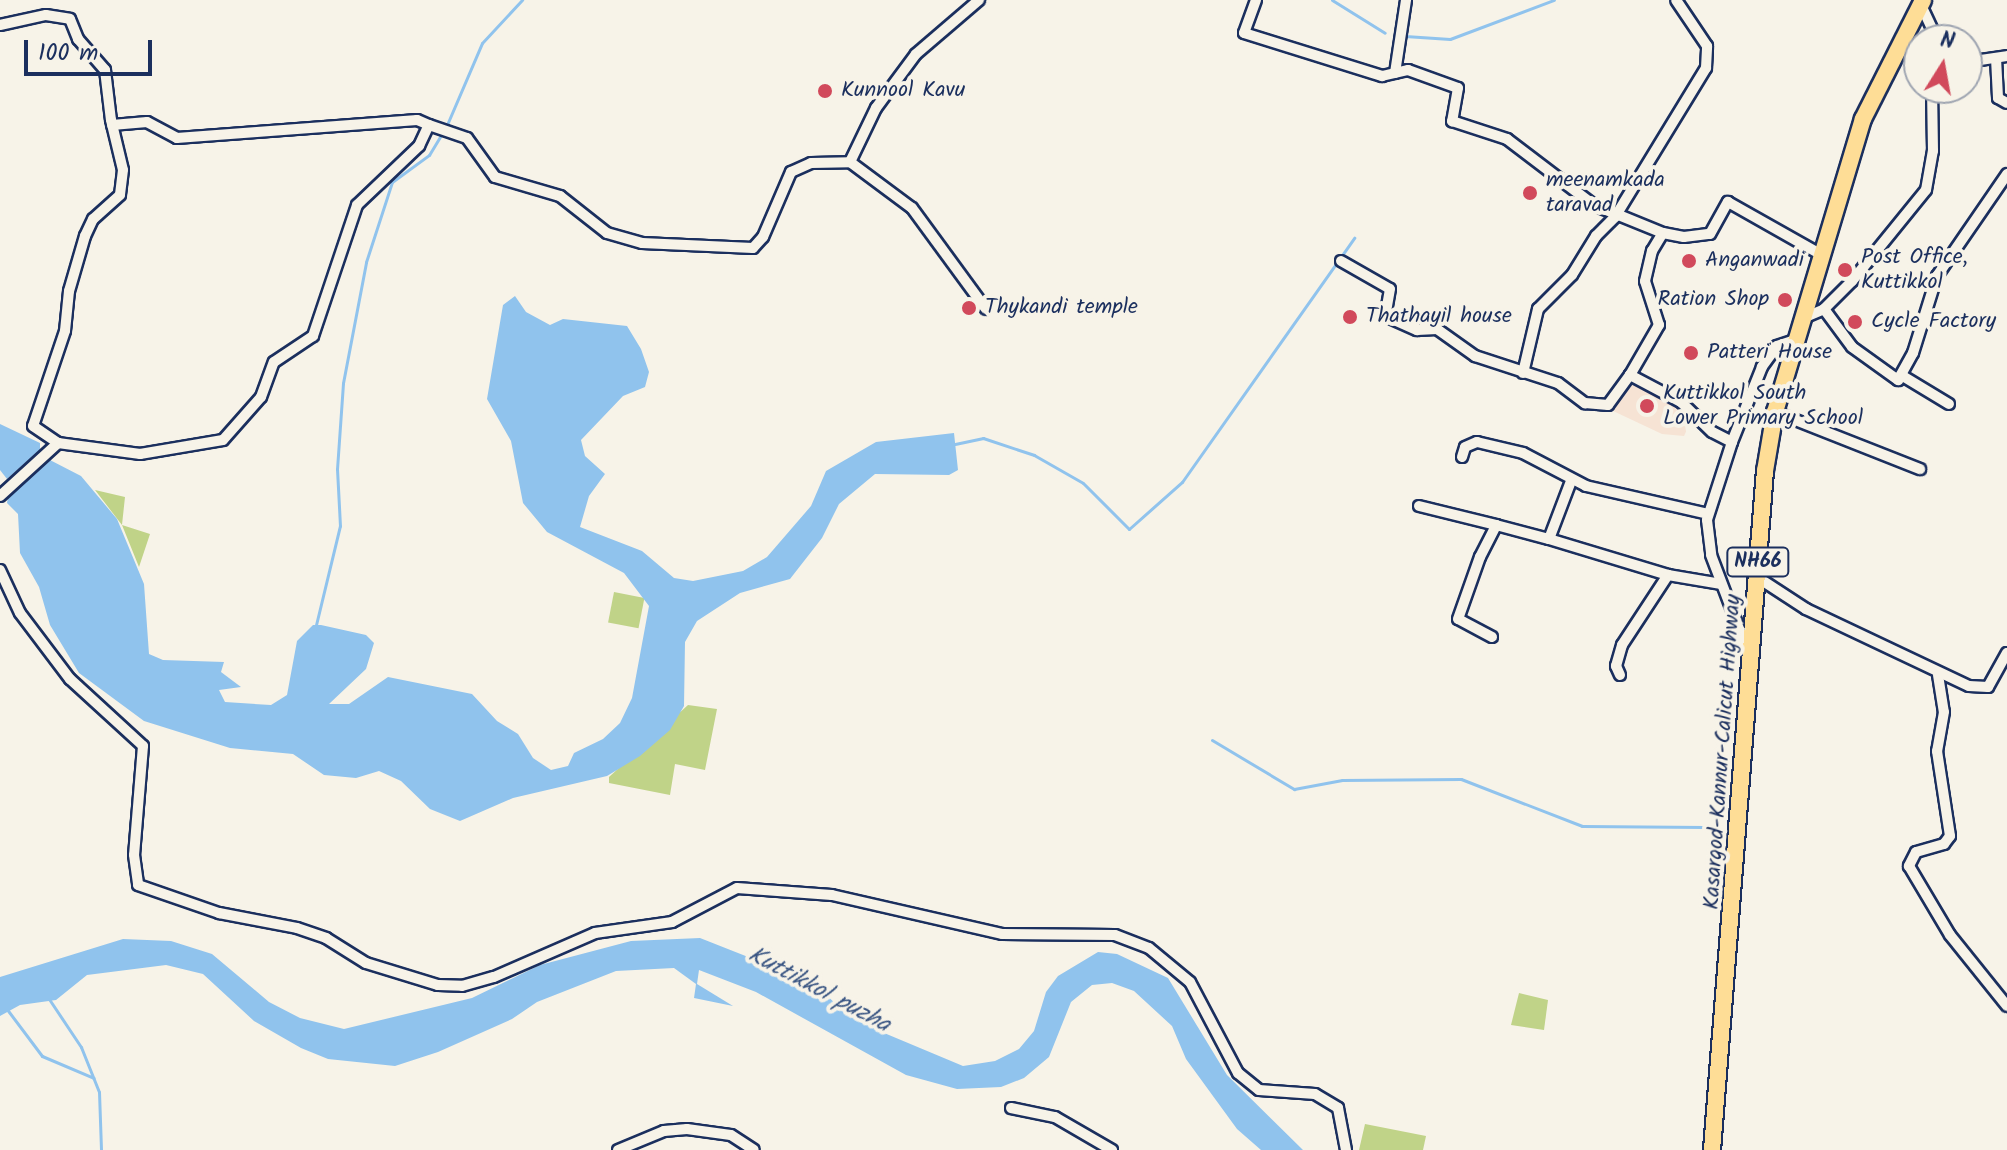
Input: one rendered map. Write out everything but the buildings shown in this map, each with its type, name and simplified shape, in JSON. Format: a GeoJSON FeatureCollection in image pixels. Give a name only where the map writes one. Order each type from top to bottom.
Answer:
{"type":"FeatureCollection","features":[{"type":"Feature","properties":{"kind":"highway","name":"Kasargod-Kannur-Calicut Highway"},"geometry":{"type":"LineString","coordinates":[[1712,1150],[1757,577],[1775,412],[1792,341],[1863,119],[1922,2]]}},
{"type":"Feature","properties":{"kind":"street"},"geometry":{"type":"LineString","coordinates":[[850,162],[876,108],[916,54],[979,0]]}},
{"type":"Feature","properties":{"kind":"street"},"geometry":{"type":"LineString","coordinates":[[1256,0],[1244,33],[1382,76],[1408,70],[1458,88],[1452,121],[1507,139],[1615,217],[1684,237],[1710,234],[1728,202],[1820,254]]}},
{"type":"Feature","properties":{"kind":"street"},"geometry":{"type":"LineString","coordinates":[[1395,73],[1406,0]]}},
{"type":"Feature","properties":{"kind":"street"},"geometry":{"type":"LineString","coordinates":[[1523,373],[1538,309],[1572,275],[1596,236],[1615,217],[1706,68],[1707,46],[1676,0]]}},
{"type":"Feature","properties":{"kind":"street"},"geometry":{"type":"LineString","coordinates":[[1922,2],[1931,24]]}},
{"type":"Feature","properties":{"kind":"street"},"geometry":{"type":"LineString","coordinates":[[0,25],[46,15],[70,19],[78,39],[105,70],[112,125],[123,170],[120,195],[93,219],[85,236],[69,291],[65,331],[33,426],[58,443],[160,452],[223,440],[237,428],[261,397],[274,362],[313,336],[357,205],[419,146],[432,127]]}},
{"type":"Feature","properties":{"kind":"street"},"geometry":{"type":"LineString","coordinates":[[2001,57],[1998,98],[2007,103]]}},
{"type":"Feature","properties":{"kind":"street"},"geometry":{"type":"LineString","coordinates":[[1799,320],[1824,309],[1876,255],[1926,190],[1933,151],[1932,104]]}},
{"type":"Feature","properties":{"kind":"street"},"geometry":{"type":"LineString","coordinates":[[112,125],[147,122],[177,138],[417,120],[467,138],[495,177],[560,196],[607,233],[642,243],[717,249],[753,248],[763,237],[791,172],[811,163],[850,162],[912,208],[986,309]]}},
{"type":"Feature","properties":{"kind":"street"},"geometry":{"type":"LineString","coordinates":[[1824,309],[1852,347],[1898,380],[1937,276],[2007,174]]}},
{"type":"Feature","properties":{"kind":"street"},"geometry":{"type":"LineString","coordinates":[[1341,261],[1390,289],[1385,316],[1417,330],[1437,329],[1475,356],[1558,383],[1597,406],[1608,405],[1630,375],[1659,325],[1645,281],[1652,251],[1663,233]]}},
{"type":"Feature","properties":{"kind":"street"},"geometry":{"type":"LineString","coordinates":[[1752,660],[1711,555],[1708,514],[1762,367],[1777,346],[1792,341]]}},
{"type":"Feature","properties":{"kind":"street"},"geometry":{"type":"LineString","coordinates":[[1630,375],[1681,402],[1712,432],[1732,442]]}},
{"type":"Feature","properties":{"kind":"street"},"geometry":{"type":"LineString","coordinates":[[1901,375],[1949,404]]}},
{"type":"Feature","properties":{"kind":"street"},"geometry":{"type":"LineString","coordinates":[[1775,412],[1920,469]]}},
{"type":"Feature","properties":{"kind":"street"},"geometry":{"type":"LineString","coordinates":[[1462,457],[1465,447],[1477,442],[1523,453],[1571,481],[1708,514]]}},
{"type":"Feature","properties":{"kind":"street"},"geometry":{"type":"LineString","coordinates":[[2,494],[58,443]]}},
{"type":"Feature","properties":{"kind":"street"},"geometry":{"type":"LineString","coordinates":[[1549,539],[1571,481]]}},
{"type":"Feature","properties":{"kind":"street"},"geometry":{"type":"LineString","coordinates":[[1419,506],[1549,539],[1668,575],[1721,584]]}},
{"type":"Feature","properties":{"kind":"street"},"geometry":{"type":"LineString","coordinates":[[1492,637],[1458,619],[1462,598],[1496,525]]}},
{"type":"Feature","properties":{"kind":"street"},"geometry":{"type":"LineString","coordinates":[[0,570],[20,613],[70,679],[143,746],[134,855],[138,885],[219,913],[297,928],[326,938],[366,963],[438,985],[462,986],[494,977],[595,933],[672,922],[737,888],[832,895],[1002,934],[1115,935],[1149,948],[1190,982],[1238,1073],[1259,1090],[1315,1094],[1338,1108],[1346,1150]]}},
{"type":"Feature","properties":{"kind":"street"},"geometry":{"type":"LineString","coordinates":[[1620,675],[1616,666],[1622,645],[1668,575]]}},
{"type":"Feature","properties":{"kind":"street"},"geometry":{"type":"LineString","coordinates":[[1757,577],[1806,609],[1938,675],[1985,689],[2007,653]]}},
{"type":"Feature","properties":{"kind":"street"},"geometry":{"type":"LineString","coordinates":[[1938,675],[1944,712],[1937,751],[1950,836],[1944,844],[1916,852],[1909,866],[1950,935],[2007,1006]]}},
{"type":"Feature","properties":{"kind":"street"},"geometry":{"type":"LineString","coordinates":[[1011,1108],[1055,1117],[1112,1150]]}},
{"type":"Feature","properties":{"kind":"street"},"geometry":{"type":"LineString","coordinates":[[618,1150],[664,1131],[687,1129],[731,1135],[754,1150]]}},
{"type":"Feature","properties":{"kind":"shaded area","name":"Kuttikkol South Lower Primary School"},"geometry":{"type":"Polygon","coordinates":[[[1633,383],[1687,413],[1691,421],[1684,436],[1662,434],[1611,410],[1633,383]]]}},
{"type":"Feature","properties":{"kind":"green space"},"geometry":{"type":"Polygon","coordinates":[[[95,490],[125,497],[122,525],[95,490]]]}},
{"type":"Feature","properties":{"kind":"green space"},"geometry":{"type":"Polygon","coordinates":[[[122,525],[150,534],[139,567],[122,525]]]}},
{"type":"Feature","properties":{"kind":"green space"},"geometry":{"type":"Polygon","coordinates":[[[614,592],[644,598],[639,628],[608,622],[614,592]]]}},
{"type":"Feature","properties":{"kind":"green space"},"geometry":{"type":"Polygon","coordinates":[[[688,705],[717,709],[705,770],[675,764],[670,795],[609,783],[609,777],[688,705]]]}},
{"type":"Feature","properties":{"kind":"green space"},"geometry":{"type":"Polygon","coordinates":[[[1519,993],[1548,1000],[1544,1030],[1511,1025],[1519,993]]]}},
{"type":"Feature","properties":{"kind":"green space"},"geometry":{"type":"Polygon","coordinates":[[[1365,1124],[1426,1136],[1423,1150],[1359,1150],[1365,1124]]]}},
{"type":"Feature","properties":{"kind":"water"},"geometry":{"type":"Polygon","coordinates":[[[515,296],[526,312],[550,325],[563,319],[627,326],[641,349],[649,372],[645,387],[623,396],[581,440],[585,456],[605,474],[589,496],[580,527],[642,551],[674,578],[693,581],[743,571],[767,557],[811,506],[826,471],[876,442],[954,433],[958,470],[949,475],[875,474],[839,504],[822,538],[790,579],[740,593],[697,621],[685,642],[684,706],[670,730],[640,756],[607,776],[513,798],[460,821],[430,809],[401,781],[379,771],[356,778],[324,775],[293,754],[230,748],[144,721],[79,673],[50,625],[39,587],[20,553],[18,514],[7,503],[9,491],[48,459],[81,476],[117,519],[144,584],[149,654],[163,660],[224,662],[221,672],[241,687],[219,690],[225,702],[271,705],[287,695],[297,641],[313,625],[321,625],[366,635],[374,643],[366,669],[329,704],[349,704],[388,677],[472,694],[497,721],[518,734],[533,758],[551,770],[568,766],[574,753],[603,739],[620,723],[632,698],[649,606],[624,573],[547,532],[523,503],[511,441],[487,399],[503,305],[515,296]]]}},
{"type":"Feature","properties":{"kind":"water"},"geometry":{"type":"Polygon","coordinates":[[[0,424],[40,443],[40,450],[7,479],[0,470],[0,424]]]}},
{"type":"Feature","properties":{"kind":"water","name":"Kuttikkol puzha"},"geometry":{"type":"Polygon","coordinates":[[[700,938],[814,983],[843,1011],[877,1030],[963,1066],[995,1061],[1019,1049],[1034,1031],[1046,992],[1058,976],[1098,952],[1117,954],[1168,978],[1227,1075],[1303,1150],[1261,1150],[1237,1129],[1186,1059],[1172,1026],[1134,991],[1112,983],[1092,985],[1071,1002],[1049,1057],[1024,1078],[1001,1087],[957,1089],[906,1075],[756,992],[699,970],[697,984],[733,1006],[694,998],[696,984],[674,968],[616,971],[537,1002],[512,1019],[438,1052],[395,1066],[328,1059],[301,1048],[254,1021],[203,974],[166,965],[87,975],[56,1000],[20,1005],[0,1016],[0,977],[123,939],[171,941],[212,954],[269,1002],[300,1018],[344,1029],[472,998],[540,965],[631,941],[700,938]]]}},
{"type":"Feature","properties":{"kind":"waterway"},"geometry":{"type":"LineString","coordinates":[[446,127],[482,43],[522,0]]}},
{"type":"Feature","properties":{"kind":"waterway"},"geometry":{"type":"LineString","coordinates":[[1332,0],[1385,33]]}},
{"type":"Feature","properties":{"kind":"waterway"},"geometry":{"type":"LineString","coordinates":[[1405,36],[1450,39],[1554,0]]}},
{"type":"Feature","properties":{"kind":"waterway"},"geometry":{"type":"LineString","coordinates":[[315,629],[340,526],[337,469],[343,383],[366,262],[392,182],[429,155],[442,133]]}},
{"type":"Feature","properties":{"kind":"waterway"},"geometry":{"type":"LineString","coordinates":[[955,444],[983,438],[1034,455],[1083,483],[1129,529],[1182,482],[1354,238]]}},
{"type":"Feature","properties":{"kind":"waterway"},"geometry":{"type":"LineString","coordinates":[[1212,740],[1294,789],[1342,780],[1461,779],[1582,826],[1704,827]]}},
{"type":"Feature","properties":{"kind":"waterway"},"geometry":{"type":"LineString","coordinates":[[49,999],[81,1047],[99,1092],[101,1150]]}},
{"type":"Feature","properties":{"kind":"waterway"},"geometry":{"type":"LineString","coordinates":[[6,1008],[42,1056],[94,1078]]}},
{"type":"Feature","properties":{"kind":"place","name":"Kunnool Kavu"},"geometry":{"type":"Point","coordinates":[825,91]}},
{"type":"Feature","properties":{"kind":"place","name":"meenamkada taravad"},"geometry":{"type":"Point","coordinates":[1530,193]}},
{"type":"Feature","properties":{"kind":"place","name":"Anganwadi"},"geometry":{"type":"Point","coordinates":[1689,261]}},
{"type":"Feature","properties":{"kind":"place","name":"Post Office, Kuttikkol"},"geometry":{"type":"Point","coordinates":[1845,270]}},
{"type":"Feature","properties":{"kind":"place","name":"Ration Shop"},"geometry":{"type":"Point","coordinates":[1785,300]}},
{"type":"Feature","properties":{"kind":"place","name":"Thykandi temple"},"geometry":{"type":"Point","coordinates":[969,308]}},
{"type":"Feature","properties":{"kind":"place","name":"Thathayil house"},"geometry":{"type":"Point","coordinates":[1350,317]}},
{"type":"Feature","properties":{"kind":"place","name":"Cycle Factory"},"geometry":{"type":"Point","coordinates":[1855,322]}},
{"type":"Feature","properties":{"kind":"place","name":"Patteri House"},"geometry":{"type":"Point","coordinates":[1691,353]}},
{"type":"Feature","properties":{"kind":"place","name":"Kuttikkol South Lower Primary School"},"geometry":{"type":"Point","coordinates":[1647,406]}}]}
